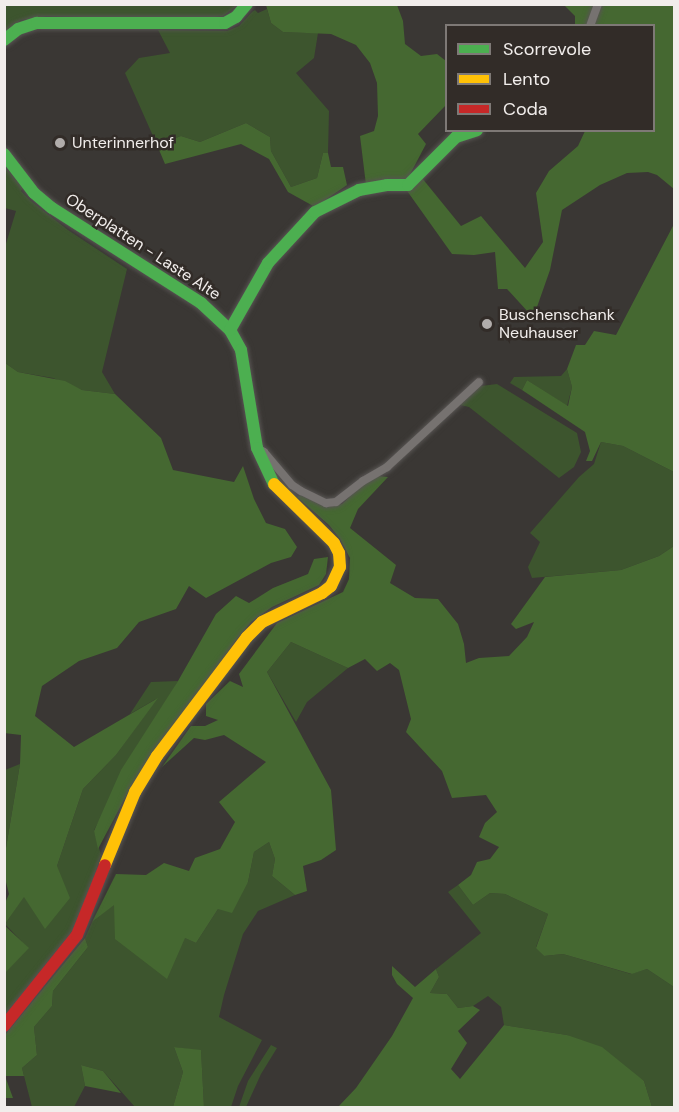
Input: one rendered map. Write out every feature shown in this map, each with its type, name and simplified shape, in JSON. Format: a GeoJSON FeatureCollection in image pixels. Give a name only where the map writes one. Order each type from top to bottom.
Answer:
{"type":"FeatureCollection","features":[{"type":"Feature","properties":{"kind":"main road"},"geometry":{"type":"LineString","coordinates":[[4,40],[18,29],[38,23],[225,23],[236,17],[247,4]]}},
{"type":"Feature","properties":{"kind":"main road"},"geometry":{"type":"LineString","coordinates":[[230,330],[268,263],[315,212],[359,190],[387,185],[408,185],[456,137],[471,132]]}},
{"type":"Feature","properties":{"kind":"main road","name":"Oberplatten - Laste Alte"},"geometry":{"type":"LineString","coordinates":[[4,154],[26,184],[52,208],[201,303],[230,330],[241,350],[257,448],[265,470],[277,489],[334,543],[339,553],[340,567],[334,582],[322,593],[262,622],[247,637],[157,756],[135,792],[115,835],[88,912],[76,935],[4,1026]]}},
{"type":"Feature","properties":{"kind":"street"},"geometry":{"type":"LineString","coordinates":[[591,24],[598,4]]}},
{"type":"Feature","properties":{"kind":"street"},"geometry":{"type":"LineString","coordinates":[[257,448],[264,452],[292,485],[326,503],[336,502],[363,481],[387,467],[479,382]]}},
{"type":"Feature","properties":{"kind":"green space"},"geometry":{"type":"Polygon","coordinates":[[[5,5],[238,5],[223,16],[190,20],[47,16],[21,20],[5,31],[5,5]]]}},
{"type":"Feature","properties":{"kind":"green space"},"geometry":{"type":"Polygon","coordinates":[[[266,5],[397,5],[403,21],[405,44],[421,56],[437,54],[445,60],[445,106],[418,134],[426,144],[406,182],[366,185],[360,136],[374,131],[378,116],[377,83],[370,63],[356,45],[331,34],[283,32],[271,23],[266,5]]]}},
{"type":"Feature","properties":{"kind":"green space"},"geometry":{"type":"Polygon","coordinates":[[[564,5],[595,5],[587,24],[575,24],[575,16],[564,5]]]}},
{"type":"Feature","properties":{"kind":"green space"},"geometry":{"type":"Polygon","coordinates":[[[602,5],[674,5],[674,189],[657,175],[648,172],[627,173],[600,185],[562,210],[550,270],[537,307],[529,313],[507,289],[498,289],[495,252],[474,255],[452,254],[405,188],[422,178],[461,226],[481,216],[525,268],[543,242],[536,193],[549,171],[578,146],[585,132],[655,132],[655,24],[593,24],[602,5]]]}},
{"type":"Feature","properties":{"kind":"green space"},"geometry":{"type":"Polygon","coordinates":[[[267,9],[271,23],[283,32],[318,33],[314,58],[296,73],[329,111],[328,153],[323,153],[317,178],[291,187],[271,151],[270,137],[246,123],[200,142],[181,136],[157,145],[125,73],[139,58],[170,53],[158,30],[227,31],[239,26],[255,10],[258,13],[267,9]]]}},
{"type":"Feature","properties":{"kind":"green space"},"geometry":{"type":"Polygon","coordinates":[[[246,123],[270,137],[271,151],[291,187],[317,178],[323,153],[328,153],[331,167],[343,167],[347,185],[315,207],[288,192],[269,159],[241,144],[165,164],[157,145],[181,136],[200,142],[246,123]]]}},
{"type":"Feature","properties":{"kind":"green space"},"geometry":{"type":"Polygon","coordinates":[[[4,166],[23,188],[21,191],[31,201],[68,230],[127,269],[102,372],[115,394],[82,390],[53,378],[18,372],[5,363],[5,247],[16,211],[5,208],[4,166]]]}},
{"type":"Feature","properties":{"kind":"green space"},"geometry":{"type":"Polygon","coordinates":[[[674,224],[674,472],[623,446],[601,442],[592,461],[586,461],[590,451],[585,432],[522,390],[527,380],[568,406],[572,387],[567,369],[576,345],[585,345],[594,331],[616,335],[674,224]]]}},
{"type":"Feature","properties":{"kind":"green space"},"geometry":{"type":"Polygon","coordinates":[[[5,363],[18,372],[65,381],[82,390],[115,394],[161,438],[173,470],[234,482],[243,466],[254,499],[266,523],[285,529],[297,547],[291,557],[271,563],[206,598],[189,586],[176,609],[139,622],[117,648],[79,661],[42,686],[35,716],[74,747],[158,698],[116,755],[83,789],[57,866],[70,898],[45,929],[24,897],[5,924],[5,903],[9,894],[5,878],[5,854],[20,764],[21,735],[4,733],[5,363]]]}},
{"type":"Feature","properties":{"kind":"green space"},"geometry":{"type":"Polygon","coordinates":[[[567,369],[572,387],[567,406],[527,380],[522,390],[510,383],[514,377],[561,376],[567,369]]]}},
{"type":"Feature","properties":{"kind":"green space"},"geometry":{"type":"Polygon","coordinates":[[[497,384],[577,433],[581,452],[574,467],[559,478],[469,407],[460,405],[481,386],[497,384]]]}},
{"type":"Feature","properties":{"kind":"green space"},"geometry":{"type":"Polygon","coordinates":[[[601,442],[623,446],[674,472],[674,546],[659,556],[621,570],[532,578],[528,567],[540,542],[530,533],[579,477],[594,464],[601,442]]]}},
{"type":"Feature","properties":{"kind":"green space"},"geometry":{"type":"Polygon","coordinates":[[[377,476],[388,477],[358,509],[350,528],[396,565],[390,583],[415,598],[438,599],[458,624],[464,644],[466,663],[479,658],[509,656],[527,637],[534,622],[516,629],[511,624],[545,577],[621,570],[659,556],[674,546],[674,987],[647,969],[632,974],[563,954],[544,956],[536,948],[548,914],[505,894],[490,893],[473,905],[458,885],[471,875],[477,862],[490,859],[499,847],[479,837],[485,823],[497,812],[486,795],[452,798],[442,771],[406,732],[411,719],[399,670],[390,663],[377,671],[365,659],[348,668],[291,642],[267,672],[331,790],[336,850],[321,860],[303,866],[307,891],[295,895],[272,876],[275,859],[269,842],[254,852],[248,882],[232,913],[218,909],[196,943],[185,938],[167,979],[115,939],[114,905],[92,922],[116,874],[146,875],[164,863],[189,871],[195,858],[220,849],[235,822],[219,802],[266,762],[224,735],[205,740],[194,738],[162,767],[191,726],[205,726],[218,720],[206,716],[206,704],[230,681],[243,687],[239,674],[277,623],[343,592],[349,579],[350,558],[329,525],[297,497],[300,495],[327,507],[342,504],[363,484],[377,476]]]}},
{"type":"Feature","properties":{"kind":"green space"},"geometry":{"type":"Polygon","coordinates":[[[328,557],[326,574],[319,585],[272,607],[251,622],[237,639],[132,785],[98,849],[94,831],[121,770],[178,681],[216,614],[236,596],[249,603],[273,588],[308,574],[314,559],[328,557]]]}},
{"type":"Feature","properties":{"kind":"green space"},"geometry":{"type":"Polygon","coordinates":[[[291,642],[348,668],[307,702],[296,722],[267,672],[291,642]]]}},
{"type":"Feature","properties":{"kind":"green space"},"geometry":{"type":"Polygon","coordinates":[[[178,681],[94,830],[101,855],[84,907],[73,930],[5,1015],[4,973],[28,948],[5,924],[24,896],[57,866],[83,789],[116,755],[156,699],[130,714],[151,682],[178,681]]]}},
{"type":"Feature","properties":{"kind":"green space"},"geometry":{"type":"Polygon","coordinates":[[[20,764],[5,854],[5,770],[20,764]]]}},
{"type":"Feature","properties":{"kind":"green space"},"geometry":{"type":"Polygon","coordinates":[[[269,842],[275,859],[272,876],[295,895],[258,911],[243,934],[224,995],[219,1017],[262,1040],[238,1086],[231,1107],[204,1107],[201,1051],[174,1047],[183,1072],[173,1107],[135,1107],[103,1071],[81,1065],[85,1086],[74,1107],[32,1107],[22,1068],[37,1055],[34,1027],[52,1006],[53,991],[88,947],[85,938],[92,922],[114,904],[196,943],[218,909],[248,882],[254,852],[269,842]]]}},
{"type":"Feature","properties":{"kind":"green space"},"geometry":{"type":"Polygon","coordinates":[[[458,885],[473,905],[490,893],[505,894],[548,914],[536,947],[544,956],[563,954],[631,974],[647,969],[674,987],[674,1107],[652,1107],[644,1081],[567,1035],[504,1025],[501,1007],[488,996],[473,1006],[458,1008],[447,994],[430,993],[439,977],[436,969],[481,933],[448,892],[458,885]]]}},
{"type":"Feature","properties":{"kind":"green space"},"geometry":{"type":"Polygon","coordinates":[[[4,925],[29,948],[5,973],[4,973],[4,925]]]}},
{"type":"Feature","properties":{"kind":"green space"},"geometry":{"type":"Polygon","coordinates":[[[85,938],[88,947],[53,991],[52,1006],[34,1027],[37,1055],[22,1068],[24,1076],[5,1076],[5,1035],[85,938]]]}},
{"type":"Feature","properties":{"kind":"green space"},"geometry":{"type":"Polygon","coordinates":[[[392,966],[415,987],[436,969],[439,977],[430,993],[447,994],[458,1008],[473,1006],[480,1010],[458,1031],[467,1043],[451,1069],[460,1079],[504,1025],[567,1035],[602,1047],[644,1081],[652,1107],[338,1107],[356,1088],[392,1036],[413,998],[397,984],[392,975],[392,966]]]}},
{"type":"Feature","properties":{"kind":"green space"},"geometry":{"type":"Polygon","coordinates":[[[271,1045],[277,1048],[261,1074],[246,1107],[239,1107],[248,1081],[271,1045]]]}},
{"type":"Feature","properties":{"kind":"green space"},"geometry":{"type":"Polygon","coordinates":[[[174,1047],[201,1050],[204,1107],[173,1107],[183,1072],[174,1047]]]}},
{"type":"Feature","properties":{"kind":"green space"},"geometry":{"type":"Polygon","coordinates":[[[81,1065],[103,1071],[121,1093],[85,1086],[81,1065]]]}},
{"type":"Feature","properties":{"kind":"green space"},"geometry":{"type":"Polygon","coordinates":[[[5,1076],[13,1098],[5,1098],[5,1076]]]}},
{"type":"Feature","properties":{"kind":"traffic: fast"},"geometry":{"type":"LineString","coordinates":[[4,40],[18,29],[37,23],[225,23],[236,17],[247,4]]}},
{"type":"Feature","properties":{"kind":"traffic: fast"},"geometry":{"type":"LineString","coordinates":[[230,330],[268,263],[315,212],[359,190],[387,185],[408,185],[456,137],[471,132]]}},
{"type":"Feature","properties":{"kind":"traffic: fast"},"geometry":{"type":"LineString","coordinates":[[4,154],[34,193],[52,208],[201,303],[230,330],[241,350],[257,448],[274,484]]}},
{"type":"Feature","properties":{"kind":"traffic: slow"},"geometry":{"type":"LineString","coordinates":[[105,865],[135,792],[157,756],[247,637],[262,622],[322,593],[331,586],[340,567],[339,553],[334,543],[274,484]]}},
{"type":"Feature","properties":{"kind":"traffic: jam"},"geometry":{"type":"LineString","coordinates":[[4,1026],[77,935],[105,865]]}},
{"type":"Feature","properties":{"kind":"place","name":"Unterinnerhof"},"geometry":{"type":"Point","coordinates":[60,143]}},
{"type":"Feature","properties":{"kind":"place","name":"Buschenschank Neuhauser"},"geometry":{"type":"Point","coordinates":[487,324]}}]}
